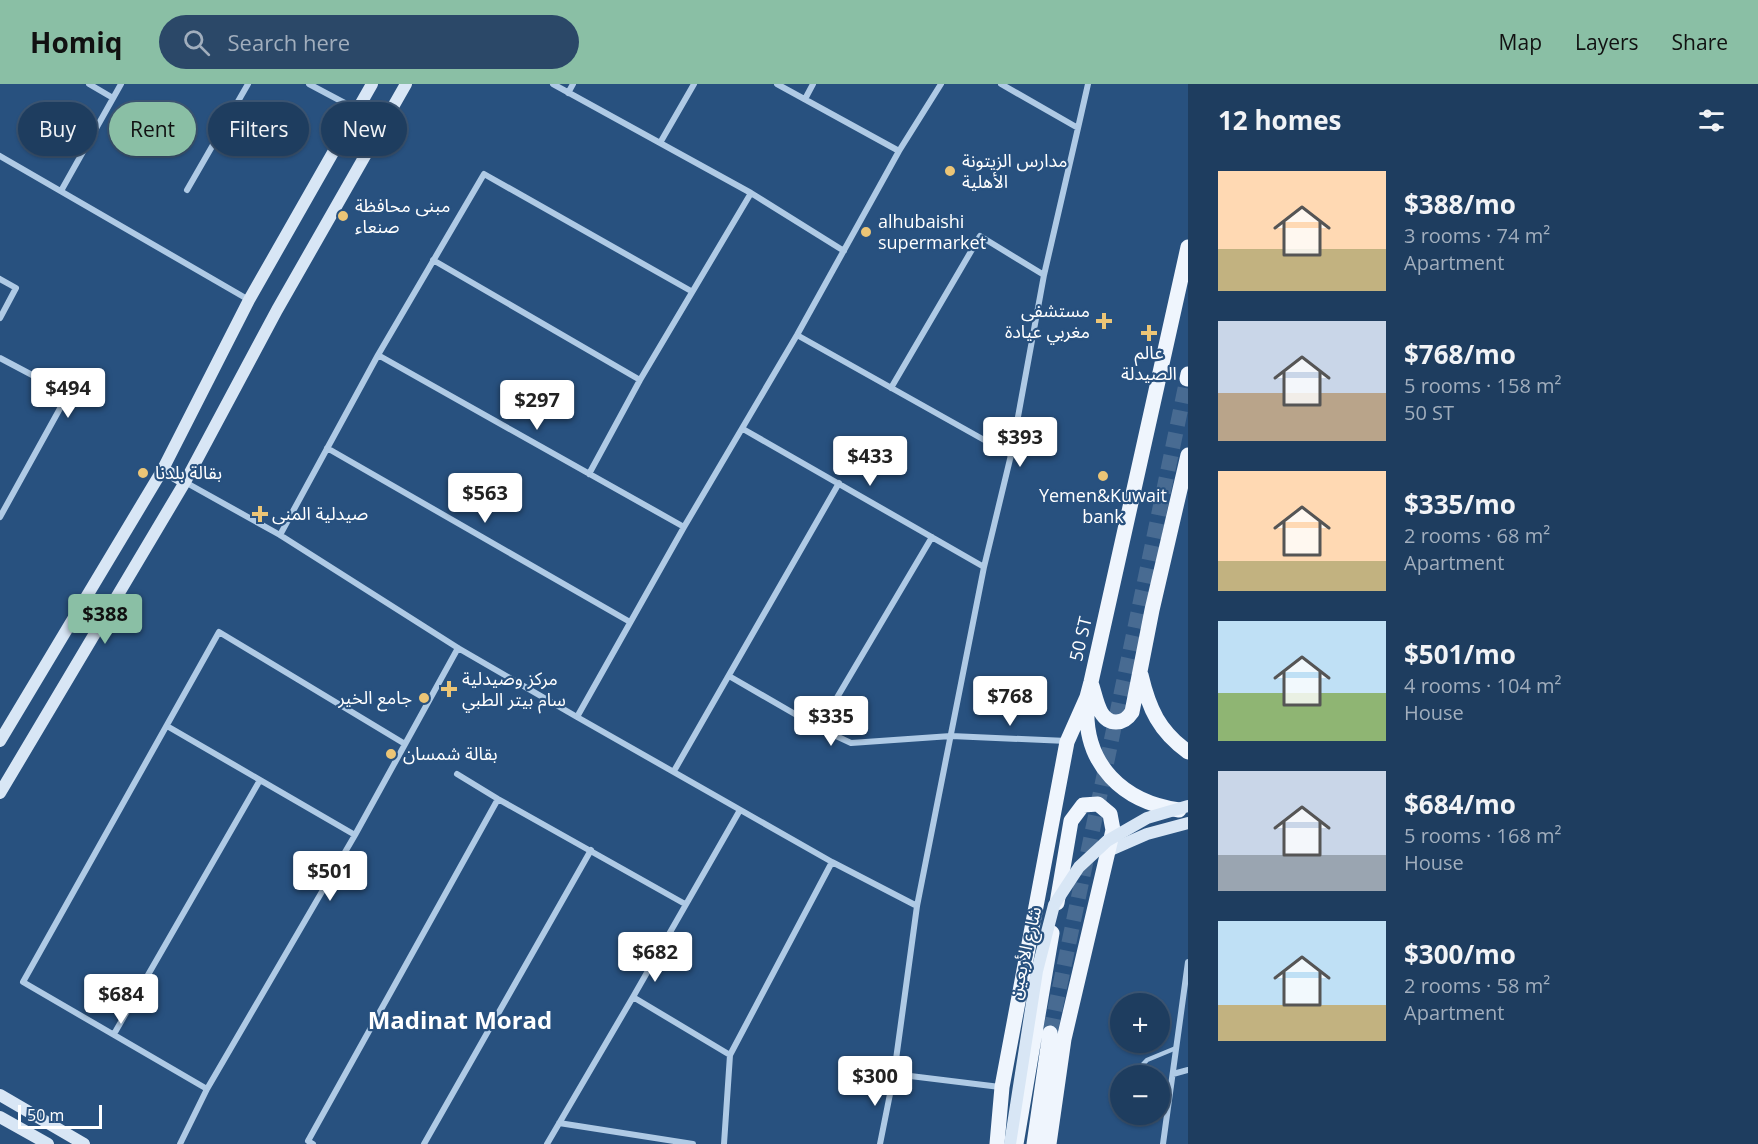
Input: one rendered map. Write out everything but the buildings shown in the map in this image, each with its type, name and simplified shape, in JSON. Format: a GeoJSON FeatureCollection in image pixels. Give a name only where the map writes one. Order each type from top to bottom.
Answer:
{"type":"FeatureCollection","features":[{"type":"Feature","properties":{"kind":"main road","name":"50 ST"},"geometry":{"type":"LineString","coordinates":[[997,1144],[1002,1087],[1067,741],[1089,690],[1188,247]]}},
{"type":"Feature","properties":{"kind":"main road"},"geometry":{"type":"LineString","coordinates":[[1089,690],[1102,715],[1110,721],[1119,722],[1128,718],[1132,712],[1185,487],[1188,455]]}},
{"type":"Feature","properties":{"kind":"main road"},"geometry":{"type":"LineString","coordinates":[[1140,672],[1147,698],[1157,719],[1171,740],[1188,752]]}},
{"type":"Feature","properties":{"kind":"main road"},"geometry":{"type":"LineString","coordinates":[[1089,690],[1086,722],[1090,743],[1103,770],[1124,790],[1158,807],[1188,812]]}},
{"type":"Feature","properties":{"kind":"main road"},"geometry":{"type":"LineString","coordinates":[[1016,1144],[1071,821],[1083,805],[1098,804],[1110,814],[1113,830],[1064,1039],[1049,1144]]}},
{"type":"Feature","properties":{"kind":"main road"},"geometry":{"type":"LineString","coordinates":[[1034,1144],[1050,1033]]}},
{"type":"Feature","properties":{"kind":"street"},"geometry":{"type":"LineString","coordinates":[[89,84],[113,98]]}},
{"type":"Feature","properties":{"kind":"street"},"geometry":{"type":"LineString","coordinates":[[61,191],[121,84]]}},
{"type":"Feature","properties":{"kind":"street"},"geometry":{"type":"LineString","coordinates":[[187,190],[248,84]]}},
{"type":"Feature","properties":{"kind":"street"},"geometry":{"type":"LineString","coordinates":[[309,84],[342,102]]}},
{"type":"Feature","properties":{"kind":"street"},"geometry":{"type":"LineString","coordinates":[[361,102],[372,84]]}},
{"type":"Feature","properties":{"kind":"street"},"geometry":{"type":"LineString","coordinates":[[0,793],[184,482],[277,310],[406,84]]}},
{"type":"Feature","properties":{"kind":"street"},"geometry":{"type":"LineString","coordinates":[[553,84],[660,142],[844,250]]}},
{"type":"Feature","properties":{"kind":"street"},"geometry":{"type":"LineString","coordinates":[[568,93],[573,84]]}},
{"type":"Feature","properties":{"kind":"street"},"geometry":{"type":"LineString","coordinates":[[660,142],[694,84]]}},
{"type":"Feature","properties":{"kind":"street"},"geometry":{"type":"LineString","coordinates":[[777,84],[899,151]]}},
{"type":"Feature","properties":{"kind":"street"},"geometry":{"type":"LineString","coordinates":[[805,99],[813,84]]}},
{"type":"Feature","properties":{"kind":"street"},"geometry":{"type":"LineString","coordinates":[[577,717],[684,527],[797,335],[899,151],[941,84]]}},
{"type":"Feature","properties":{"kind":"street"},"geometry":{"type":"LineString","coordinates":[[1001,84],[1078,128]]}},
{"type":"Feature","properties":{"kind":"street"},"geometry":{"type":"LineString","coordinates":[[880,1144],[894,1074],[917,906],[984,567],[1011,455],[1044,275],[1088,84]]}},
{"type":"Feature","properties":{"kind":"street"},"geometry":{"type":"LineString","coordinates":[[0,156],[249,300]]}},
{"type":"Feature","properties":{"kind":"street"},"geometry":{"type":"LineString","coordinates":[[0,741],[162,469],[249,300],[330,156]]}},
{"type":"Feature","properties":{"kind":"street"},"geometry":{"type":"LineString","coordinates":[[280,535],[378,355],[484,174],[691,291]]}},
{"type":"Feature","properties":{"kind":"street"},"geometry":{"type":"LineString","coordinates":[[589,474],[691,291],[751,194]]}},
{"type":"Feature","properties":{"kind":"street"},"geometry":{"type":"LineString","coordinates":[[891,388],[980,236],[1044,275]]}},
{"type":"Feature","properties":{"kind":"street"},"geometry":{"type":"LineString","coordinates":[[434,260],[640,380]]}},
{"type":"Feature","properties":{"kind":"street"},"geometry":{"type":"LineString","coordinates":[[0,279],[16,288],[0,318]]}},
{"type":"Feature","properties":{"kind":"street"},"geometry":{"type":"LineString","coordinates":[[797,335],[1011,455]]}},
{"type":"Feature","properties":{"kind":"street"},"geometry":{"type":"LineString","coordinates":[[378,355],[684,527]]}},
{"type":"Feature","properties":{"kind":"street"},"geometry":{"type":"LineString","coordinates":[[0,358],[68,394],[0,517]]}},
{"type":"Feature","properties":{"kind":"street"},"geometry":{"type":"LineString","coordinates":[[743,429],[984,567]]}},
{"type":"Feature","properties":{"kind":"street"},"geometry":{"type":"LineString","coordinates":[[327,448],[630,622]]}},
{"type":"Feature","properties":{"kind":"street"},"geometry":{"type":"LineString","coordinates":[[162,469],[280,535],[458,648],[577,717],[832,862],[917,906]]}},
{"type":"Feature","properties":{"kind":"street"},"geometry":{"type":"LineString","coordinates":[[674,771],[839,483]]}},
{"type":"Feature","properties":{"kind":"street"},"geometry":{"type":"LineString","coordinates":[[819,728],[932,537]]}},
{"type":"Feature","properties":{"kind":"street"},"geometry":{"type":"LineString","coordinates":[[207,1089],[23,982],[219,632],[405,744]]}},
{"type":"Feature","properties":{"kind":"street"},"geometry":{"type":"LineString","coordinates":[[180,1144],[207,1089],[356,835],[458,648]]}},
{"type":"Feature","properties":{"kind":"street"},"geometry":{"type":"LineString","coordinates":[[729,676],[819,728],[851,743],[951,736],[1067,741]]}},
{"type":"Feature","properties":{"kind":"street"},"geometry":{"type":"LineString","coordinates":[[167,726],[356,835]]}},
{"type":"Feature","properties":{"kind":"street"},"geometry":{"type":"LineString","coordinates":[[457,774],[498,800],[685,904]]}},
{"type":"Feature","properties":{"kind":"street"},"geometry":{"type":"LineString","coordinates":[[114,1034],[260,780]]}},
{"type":"Feature","properties":{"kind":"street"},"geometry":{"type":"LineString","coordinates":[[313,1144],[308,1141],[498,800]]}},
{"type":"Feature","properties":{"kind":"street","name":"شارع الأربعين"},"geometry":{"type":"LineString","coordinates":[[1010,1144],[1037,971],[1054,905],[1080,867],[1107,841],[1148,818],[1188,806]]}},
{"type":"Feature","properties":{"kind":"street"},"geometry":{"type":"LineString","coordinates":[[547,1144],[740,810]]}},
{"type":"Feature","properties":{"kind":"street"},"geometry":{"type":"LineString","coordinates":[[1102,871],[1108,851],[1147,834],[1188,823]]}},
{"type":"Feature","properties":{"kind":"street"},"geometry":{"type":"LineString","coordinates":[[424,1144],[591,850]]}},
{"type":"Feature","properties":{"kind":"street"},"geometry":{"type":"LineString","coordinates":[[724,1144],[730,1055],[832,862]]}},
{"type":"Feature","properties":{"kind":"street"},"geometry":{"type":"LineString","coordinates":[[1163,1144],[1188,963]]}},
{"type":"Feature","properties":{"kind":"street"},"geometry":{"type":"LineString","coordinates":[[633,997],[730,1055]]}},
{"type":"Feature","properties":{"kind":"street"},"geometry":{"type":"LineString","coordinates":[[1173,1074],[1188,1070]]}},
{"type":"Feature","properties":{"kind":"street"},"geometry":{"type":"LineString","coordinates":[[894,1074],[1002,1087]]}},
{"type":"Feature","properties":{"kind":"street"},"geometry":{"type":"LineString","coordinates":[[0,1095],[84,1144]]}},
{"type":"Feature","properties":{"kind":"street"},"geometry":{"type":"LineString","coordinates":[[0,1116],[48,1144]]}},
{"type":"Feature","properties":{"kind":"street"},"geometry":{"type":"LineString","coordinates":[[559,1123],[693,1144]]}},
{"type":"Feature","properties":{"kind":"lane"},"geometry":{"type":"LineString","coordinates":[[1143,1065],[1148,1060],[1176,1048]]}},
{"type":"Feature","properties":{"kind":"tunnel"},"geometry":{"type":"LineString","coordinates":[[1050,1033],[1187,379]]}},
{"type":"Feature","properties":{"kind":"place","name":"مدارس الزيتونة الأهلية"},"geometry":{"type":"Point","coordinates":[950,171]}},
{"type":"Feature","properties":{"kind":"place","name":"مبنى محافظة صنعاء"},"geometry":{"type":"Point","coordinates":[343,216]}},
{"type":"Feature","properties":{"kind":"place","name":"alhubaishi supermarket"},"geometry":{"type":"Point","coordinates":[866,232]}},
{"type":"Feature","properties":{"kind":"place","name":"مستشفى مغربي عيادة"},"geometry":{"type":"Point","coordinates":[1104,321]}},
{"type":"Feature","properties":{"kind":"place","name":"عالم الصيدلة"},"geometry":{"type":"Point","coordinates":[1149,333]}},
{"type":"Feature","properties":{"kind":"place","name":"بقالة بلدنا"},"geometry":{"type":"Point","coordinates":[143,473]}},
{"type":"Feature","properties":{"kind":"place","name":"Yemen&Kuwait bank"},"geometry":{"type":"Point","coordinates":[1103,476]}},
{"type":"Feature","properties":{"kind":"place","name":"صيدلية المنى"},"geometry":{"type":"Point","coordinates":[260,514]}},
{"type":"Feature","properties":{"kind":"place","name":"مركز وصيدلية سام بيتر الطبي"},"geometry":{"type":"Point","coordinates":[449,689]}},
{"type":"Feature","properties":{"kind":"place","name":"جامع الخير"},"geometry":{"type":"Point","coordinates":[424,698]}},
{"type":"Feature","properties":{"kind":"place","name":"بقالة شمسان"},"geometry":{"type":"Point","coordinates":[391,754]}},
{"type":"Feature","properties":{"kind":"district","name":"Madinat Morad"},"geometry":{"type":"Point","coordinates":[460,1021]}}]}
